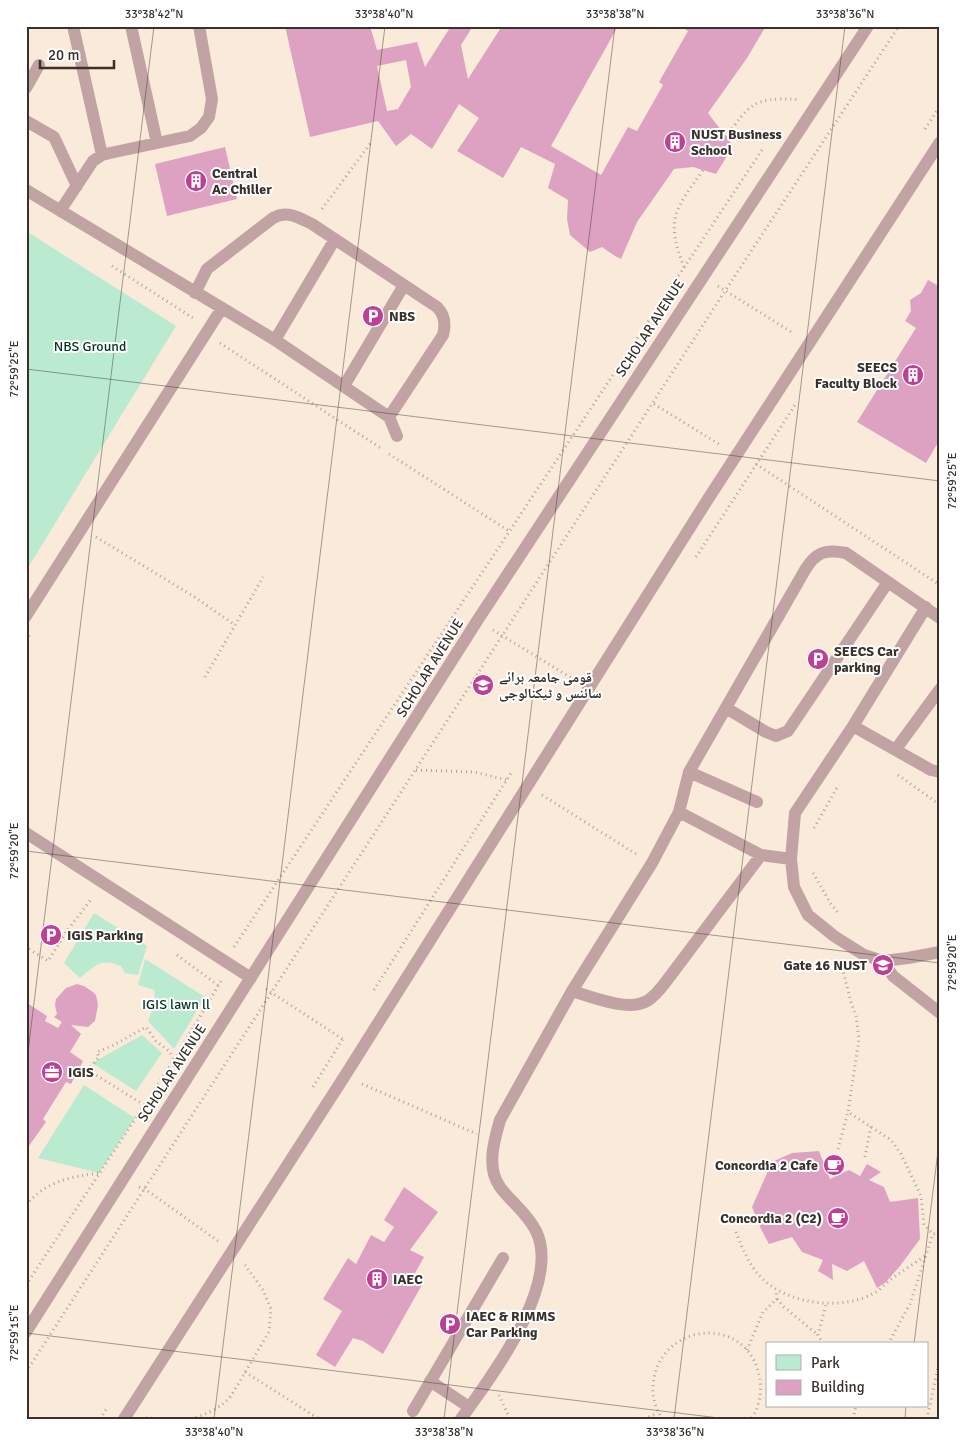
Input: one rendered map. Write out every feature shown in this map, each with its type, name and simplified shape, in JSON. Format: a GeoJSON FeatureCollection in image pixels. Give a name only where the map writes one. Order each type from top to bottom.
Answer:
{"type":"FeatureCollection","features":[{"type":"Feature","properties":{"kind":"lane"},"geometry":{"type":"LineString","coordinates":[[73,26],[102,155]]}},
{"type":"Feature","properties":{"kind":"lane"},"geometry":{"type":"LineString","coordinates":[[131,26],[157,143]]}},
{"type":"Feature","properties":{"kind":"lane"},"geometry":{"type":"LineString","coordinates":[[60,211],[93,161],[102,155],[190,136],[196,133],[212,108],[199,26]]}},
{"type":"Feature","properties":{"kind":"lane","name":"SCHOLAR AVENUE"},"geometry":{"type":"LineString","coordinates":[[26,1332],[477,621],[868,26]]}},
{"type":"Feature","properties":{"kind":"lane"},"geometry":{"type":"LineString","coordinates":[[26,88],[39,65]]}},
{"type":"Feature","properties":{"kind":"lane"},"geometry":{"type":"LineString","coordinates":[[26,122],[54,137],[77,186]]}},
{"type":"Feature","properties":{"kind":"lane"},"geometry":{"type":"LineString","coordinates":[[124,1419],[362,1050],[708,498],[940,142]]}},
{"type":"Feature","properties":{"kind":"lane"},"geometry":{"type":"LineString","coordinates":[[26,190],[275,340],[390,417],[398,436]]}},
{"type":"Feature","properties":{"kind":"lane"},"geometry":{"type":"LineString","coordinates":[[195,293],[207,269],[281,213],[293,215],[336,239],[437,307],[443,313],[444,335],[390,417]]}},
{"type":"Feature","properties":{"kind":"lane"},"geometry":{"type":"LineString","coordinates":[[275,340],[336,239]]}},
{"type":"Feature","properties":{"kind":"lane"},"geometry":{"type":"LineString","coordinates":[[344,386],[404,285]]}},
{"type":"Feature","properties":{"kind":"lane"},"geometry":{"type":"LineString","coordinates":[[26,616],[222,308]]}},
{"type":"Feature","properties":{"kind":"lane"},"geometry":{"type":"LineString","coordinates":[[461,1419],[490,1380],[528,1313],[540,1271],[541,1253],[536,1232],[524,1212],[499,1186],[493,1173],[494,1142],[500,1120],[572,991],[652,864],[679,812],[689,772],[812,560],[822,553],[833,551],[846,553],[940,618]]}},
{"type":"Feature","properties":{"kind":"lane"},"geometry":{"type":"LineString","coordinates":[[726,708],[776,736],[788,731],[888,582]]}},
{"type":"Feature","properties":{"kind":"lane"},"geometry":{"type":"LineString","coordinates":[[926,608],[854,726],[795,813],[791,859],[794,886],[808,915],[834,936],[864,955],[883,961],[940,952]]}},
{"type":"Feature","properties":{"kind":"lane"},"geometry":{"type":"LineString","coordinates":[[896,749],[940,689]]}},
{"type":"Feature","properties":{"kind":"lane"},"geometry":{"type":"LineString","coordinates":[[854,726],[931,770],[940,772]]}},
{"type":"Feature","properties":{"kind":"lane"},"geometry":{"type":"LineString","coordinates":[[689,772],[758,802]]}},
{"type":"Feature","properties":{"kind":"lane"},"geometry":{"type":"LineString","coordinates":[[679,812],[761,855],[791,859]]}},
{"type":"Feature","properties":{"kind":"lane"},"geometry":{"type":"LineString","coordinates":[[26,833],[251,978]]}},
{"type":"Feature","properties":{"kind":"lane"},"geometry":{"type":"LineString","coordinates":[[572,991],[633,1006],[647,1001],[662,986],[761,855]]}},
{"type":"Feature","properties":{"kind":"lane"},"geometry":{"type":"LineString","coordinates":[[883,961],[893,976],[940,1013]]}},
{"type":"Feature","properties":{"kind":"lane"},"geometry":{"type":"LineString","coordinates":[[413,1411],[503,1258]]}},
{"type":"Feature","properties":{"kind":"lane"},"geometry":{"type":"LineString","coordinates":[[430,1381],[470,1407]]}},
{"type":"Feature","properties":{"kind":"path"},"geometry":{"type":"LineString","coordinates":[[26,1372],[654,404],[725,291],[899,26]]}},
{"type":"Feature","properties":{"kind":"path"},"geometry":{"type":"LineString","coordinates":[[726,137],[753,104],[773,98],[795,99],[814,108]]}},
{"type":"Feature","properties":{"kind":"path"},"geometry":{"type":"LineString","coordinates":[[790,107],[795,99]]}},
{"type":"Feature","properties":{"kind":"path"},"geometry":{"type":"LineString","coordinates":[[312,224],[372,141]]}},
{"type":"Feature","properties":{"kind":"path"},"geometry":{"type":"LineString","coordinates":[[26,1285],[174,1060],[219,986],[232,950],[259,908],[763,147]]}},
{"type":"Feature","properties":{"kind":"path"},"geometry":{"type":"LineString","coordinates":[[703,170],[679,204],[674,221],[674,238],[684,267],[702,276],[809,342]]}},
{"type":"Feature","properties":{"kind":"path"},"geometry":{"type":"LineString","coordinates":[[217,341],[509,531]]}},
{"type":"Feature","properties":{"kind":"path"},"geometry":{"type":"LineString","coordinates":[[654,404],[719,444],[738,453],[940,584]]}},
{"type":"Feature","properties":{"kind":"path"},"geometry":{"type":"LineString","coordinates":[[93,535],[193,596],[235,625]]}},
{"type":"Feature","properties":{"kind":"path"},"geometry":{"type":"LineString","coordinates":[[205,677],[263,577]]}},
{"type":"Feature","properties":{"kind":"path"},"geometry":{"type":"LineString","coordinates":[[477,621],[588,689]]}},
{"type":"Feature","properties":{"kind":"path"},"geometry":{"type":"LineString","coordinates":[[416,770],[474,772],[527,787],[652,864]]}},
{"type":"Feature","properties":{"kind":"path"},"geometry":{"type":"LineString","coordinates":[[895,773],[940,805]]}},
{"type":"Feature","properties":{"kind":"path"},"geometry":{"type":"LineString","coordinates":[[810,834],[841,780]]}},
{"type":"Feature","properties":{"kind":"path"},"geometry":{"type":"LineString","coordinates":[[812,867],[814,875],[831,904],[842,917]]}},
{"type":"Feature","properties":{"kind":"path"},"geometry":{"type":"LineString","coordinates":[[26,953],[29,949],[48,961],[67,931],[95,894]]}},
{"type":"Feature","properties":{"kind":"path"},"geometry":{"type":"LineString","coordinates":[[834,936],[856,1016],[859,1039],[854,1083],[838,1149]]}},
{"type":"Feature","properties":{"kind":"path"},"geometry":{"type":"LineString","coordinates":[[251,978],[362,1050]]}},
{"type":"Feature","properties":{"kind":"path"},"geometry":{"type":"LineString","coordinates":[[144,1105],[88,1070],[99,1057],[97,1052],[146,1027],[156,1041],[170,1052],[174,1060]]}},
{"type":"Feature","properties":{"kind":"path"},"geometry":{"type":"LineString","coordinates":[[346,1074],[360,1083],[494,1142]]}},
{"type":"Feature","properties":{"kind":"path"},"geometry":{"type":"LineString","coordinates":[[848,1112],[891,1140],[901,1154],[921,1196],[924,1225],[933,1234]]}},
{"type":"Feature","properties":{"kind":"path"},"geometry":{"type":"LineString","coordinates":[[865,1158],[871,1126]]}},
{"type":"Feature","properties":{"kind":"path"},"geometry":{"type":"LineString","coordinates":[[26,1205],[44,1188],[73,1176],[99,1173]]}},
{"type":"Feature","properties":{"kind":"path"},"geometry":{"type":"LineString","coordinates":[[120,1182],[145,1189],[216,1239],[245,1264],[263,1290],[271,1309],[269,1332],[223,1406],[191,1419]]}},
{"type":"Feature","properties":{"kind":"path"},"geometry":{"type":"LineString","coordinates":[[736,1232],[751,1266],[764,1280],[776,1289],[804,1301],[826,1304],[843,1304],[876,1292],[928,1254]]}},
{"type":"Feature","properties":{"kind":"path"},"geometry":{"type":"LineString","coordinates":[[933,1234],[940,1233]]}},
{"type":"Feature","properties":{"kind":"path"},"geometry":{"type":"LineString","coordinates":[[889,1342],[910,1304],[933,1234]]}},
{"type":"Feature","properties":{"kind":"path"},"geometry":{"type":"LineString","coordinates":[[776,1289],[777,1299],[818,1335],[822,1342]]}},
{"type":"Feature","properties":{"kind":"path"},"geometry":{"type":"LineString","coordinates":[[747,1350],[763,1312],[777,1299]]}},
{"type":"Feature","properties":{"kind":"path"},"geometry":{"type":"LineString","coordinates":[[818,1335],[826,1304]]}},
{"type":"Feature","properties":{"kind":"path"},"geometry":{"type":"LineString","coordinates":[[663,1419],[658,1413],[652,1394],[654,1375],[662,1357],[675,1343],[693,1334],[712,1333],[731,1338],[747,1350],[756,1364],[761,1380],[761,1397],[755,1414],[751,1419]]}},
{"type":"Feature","properties":{"kind":"path"},"geometry":{"type":"LineString","coordinates":[[927,1419],[940,1358]]}},
{"type":"Feature","properties":{"kind":"path"},"geometry":{"type":"LineString","coordinates":[[245,1372],[319,1419]]}},
{"type":"Feature","properties":{"kind":"path"},"geometry":{"type":"LineString","coordinates":[[644,1419],[658,1413]]}},
{"type":"Feature","properties":{"kind":"green space","name":"NBS Ground"},"geometry":{"type":"Polygon","coordinates":[[[26,231],[176,326],[26,571],[26,231]]]}},
{"type":"Feature","properties":{"kind":"green space"},"geometry":{"type":"Polygon","coordinates":[[[94,913],[147,946],[138,975],[125,973],[121,966],[103,963],[95,966],[80,978],[64,963],[94,913]]]}},
{"type":"Feature","properties":{"kind":"green space","name":"IGIS lawn ll"},"geometry":{"type":"Polygon","coordinates":[[[145,959],[205,997],[174,1049],[148,1021],[155,1002],[154,990],[138,985],[145,959]]]}},
{"type":"Feature","properties":{"kind":"green space"},"geometry":{"type":"Polygon","coordinates":[[[142,1035],[162,1053],[136,1091],[92,1063],[142,1035]]]}},
{"type":"Feature","properties":{"kind":"green space"},"geometry":{"type":"Polygon","coordinates":[[[84,1085],[135,1118],[99,1173],[38,1158],[84,1085]]]}},
{"type":"Feature","properties":{"kind":"building","name":"NUST Business School"},"geometry":{"type":"Polygon","coordinates":[[[285,26],[370,26],[377,50],[417,42],[425,67],[451,26],[473,26],[461,45],[468,79],[502,26],[618,26],[551,146],[601,175],[628,127],[637,131],[663,85],[659,82],[688,31],[680,26],[766,26],[747,58],[708,113],[733,146],[716,174],[693,167],[674,169],[637,222],[621,259],[602,247],[590,252],[570,235],[567,219],[568,200],[548,188],[555,164],[521,147],[503,178],[457,151],[479,118],[459,104],[432,149],[411,134],[396,146],[378,121],[310,137],[285,26]],[[406,60],[377,66],[387,111],[398,109],[411,87],[406,60]]]}},
{"type":"Feature","properties":{"kind":"building","name":"Central Ac Chiller"},"geometry":{"type":"Polygon","coordinates":[[[225,147],[237,199],[167,216],[155,164],[225,147]]]}},
{"type":"Feature","properties":{"kind":"building","name":"SEECS Faculty Block"},"geometry":{"type":"Polygon","coordinates":[[[928,280],[937,285],[940,281],[940,439],[926,463],[857,422],[916,328],[905,321],[911,311],[910,300],[921,293],[928,280]]]}},
{"type":"Feature","properties":{"kind":"building","name":"IGIS"},"geometry":{"type":"Polygon","coordinates":[[[77,984],[84,986],[96,995],[98,1005],[95,1021],[88,1027],[71,1025],[81,1034],[70,1052],[83,1061],[71,1084],[66,1082],[43,1119],[46,1122],[26,1150],[26,1004],[47,1016],[45,1021],[58,1028],[62,1022],[54,1017],[57,1014],[56,999],[66,988],[77,984]]]}},
{"type":"Feature","properties":{"kind":"building","name":"Concordia 2 (C2)"},"geometry":{"type":"Polygon","coordinates":[[[819,1151],[830,1179],[849,1170],[860,1176],[867,1164],[881,1172],[869,1180],[884,1187],[890,1202],[918,1198],[920,1239],[886,1282],[877,1288],[864,1261],[847,1271],[832,1264],[833,1280],[818,1271],[823,1260],[802,1252],[792,1237],[769,1244],[761,1229],[752,1207],[772,1162],[792,1153],[819,1151]]]}},
{"type":"Feature","properties":{"kind":"building","name":"IAEC"},"geometry":{"type":"Polygon","coordinates":[[[404,1187],[438,1212],[410,1250],[424,1257],[414,1275],[423,1283],[383,1354],[363,1341],[353,1338],[335,1367],[316,1355],[342,1311],[323,1299],[348,1258],[356,1264],[371,1235],[384,1242],[394,1227],[384,1220],[404,1187]]]}},
{"type":"Feature","properties":{"kind":"place","name":"NUST Business School"},"geometry":{"type":"Point","coordinates":[675,142]}},
{"type":"Feature","properties":{"kind":"place","name":"Central Ac Chiller"},"geometry":{"type":"Point","coordinates":[196,181]}},
{"type":"Feature","properties":{"kind":"place","name":"NBS"},"geometry":{"type":"Point","coordinates":[373,316]}},
{"type":"Feature","properties":{"kind":"place","name":"SEECS Faculty Block"},"geometry":{"type":"Point","coordinates":[913,375]}},
{"type":"Feature","properties":{"kind":"place","name":"SEECS Car parking"},"geometry":{"type":"Point","coordinates":[818,659]}},
{"type":"Feature","properties":{"kind":"place","name":"قومی جامعہ برائے سائنس و ٹیکنالوجی"},"geometry":{"type":"Point","coordinates":[483,685]}},
{"type":"Feature","properties":{"kind":"place","name":"IGIS Parking"},"geometry":{"type":"Point","coordinates":[51,935]}},
{"type":"Feature","properties":{"kind":"place","name":"Gate 16 NUST"},"geometry":{"type":"Point","coordinates":[883,965]}},
{"type":"Feature","properties":{"kind":"place","name":"IGIS"},"geometry":{"type":"Point","coordinates":[52,1072]}},
{"type":"Feature","properties":{"kind":"place","name":"Concordia 2 Cafe"},"geometry":{"type":"Point","coordinates":[834,1165]}},
{"type":"Feature","properties":{"kind":"place","name":"Concordia 2 (C2)"},"geometry":{"type":"Point","coordinates":[838,1218]}},
{"type":"Feature","properties":{"kind":"place","name":"IAEC"},"geometry":{"type":"Point","coordinates":[377,1279]}},
{"type":"Feature","properties":{"kind":"place","name":"IAEC & RIMMS Car Parking"},"geometry":{"type":"Point","coordinates":[450,1324]}}]}
